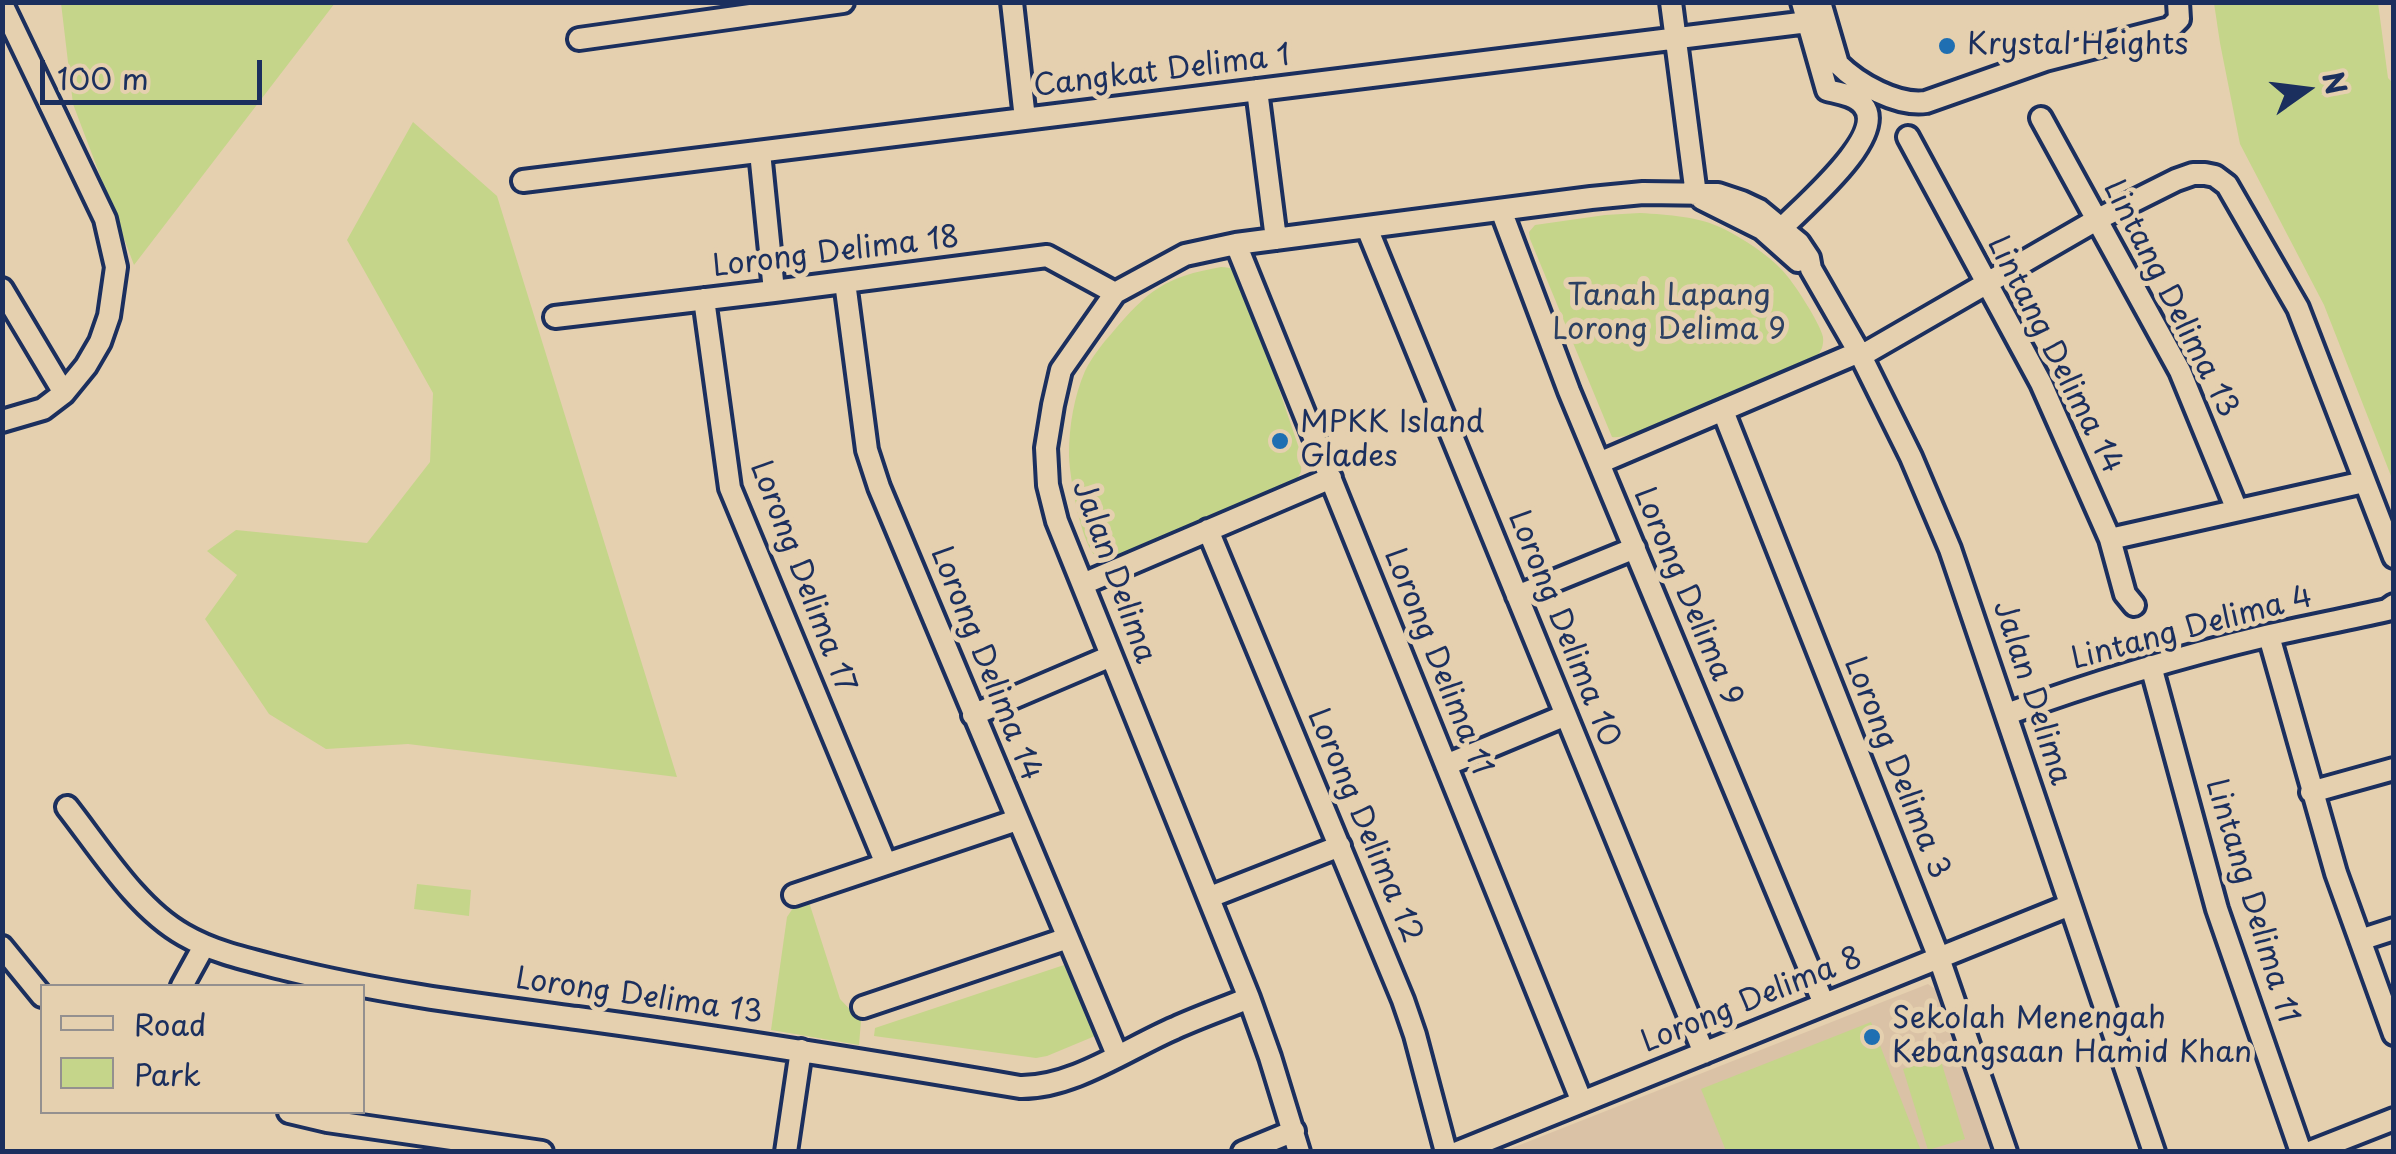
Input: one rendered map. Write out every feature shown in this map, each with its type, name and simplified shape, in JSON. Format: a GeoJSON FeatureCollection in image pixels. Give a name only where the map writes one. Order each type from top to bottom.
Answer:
{"type":"FeatureCollection","features":[{"type":"Feature","properties":{"kind":"street"},"geometry":{"type":"LineString","coordinates":[[579,39],[843,2]]}},
{"type":"Feature","properties":{"kind":"street"},"geometry":{"type":"LineString","coordinates":[[1012,2],[1026,119]]}},
{"type":"Feature","properties":{"kind":"street"},"geometry":{"type":"LineString","coordinates":[[1671,2],[1696,195]]}},
{"type":"Feature","properties":{"kind":"street"},"geometry":{"type":"LineString","coordinates":[[1820,2],[1838,64],[1890,97],[1914,104],[2046,60],[2170,28],[2179,19],[2178,2]]}},
{"type":"Feature","properties":{"kind":"street"},"geometry":{"type":"LineString","coordinates":[[2,4],[105,219],[116,267],[108,316],[100,342],[86,366],[43,409],[2,421]]}},
{"type":"Feature","properties":{"kind":"street"},"geometry":{"type":"LineString","coordinates":[[1782,228],[1838,172],[1868,128],[1868,115],[1860,101],[1827,90],[1805,12]]}},
{"type":"Feature","properties":{"kind":"street","name":"Cangkat Delima 1"},"geometry":{"type":"LineString","coordinates":[[523,181],[1675,38],[1805,12]]}},
{"type":"Feature","properties":{"kind":"street"},"geometry":{"type":"LineString","coordinates":[[1257,90],[1276,239]]}},
{"type":"Feature","properties":{"kind":"street","name":"Lintang Delima 13"},"geometry":{"type":"LineString","coordinates":[[2041,118],[2180,371],[2237,510]]}},
{"type":"Feature","properties":{"kind":"street","name":"Lintang Delima 14"},"geometry":{"type":"LineString","coordinates":[[1908,138],[2041,383],[2110,539],[2125,594],[2134,604]]}},
{"type":"Feature","properties":{"kind":"street"},"geometry":{"type":"LineString","coordinates":[[760,152],[774,292]]}},
{"type":"Feature","properties":{"kind":"street"},"geometry":{"type":"LineString","coordinates":[[1599,463],[1860,354],[2176,180],[2193,174],[2215,176],[2227,185],[2298,308],[2394,557]]}},
{"type":"Feature","properties":{"kind":"street","name":"Jalan Delima"},"geometry":{"type":"LineString","coordinates":[[1296,1142],[1249,998],[1110,656],[1053,503],[1046,448],[1062,370],[1115,293],[1185,254],[1236,244],[1643,193],[1718,194],[1742,202],[1782,228],[1809,258],[1811,269],[1860,354],[1911,457],[1950,549],[2154,1152]]}},
{"type":"Feature","properties":{"kind":"street","name":"Jalan Delima"},"geometry":{"type":"LineString","coordinates":[[1696,195],[1762,229],[1811,269]]}},
{"type":"Feature","properties":{"kind":"street","name":"Lorong Delima 9"},"geometry":{"type":"LineString","coordinates":[[1501,210],[1599,463],[1824,1004]]}},
{"type":"Feature","properties":{"kind":"street","name":"Lorong Delima 10"},"geometry":{"type":"LineString","coordinates":[[1367,228],[1704,1053]]}},
{"type":"Feature","properties":{"kind":"street","name":"Lorong Delima 11"},"geometry":{"type":"LineString","coordinates":[[1236,244],[1582,1102]]}},
{"type":"Feature","properties":{"kind":"street","name":"Lorong Delima 18"},"geometry":{"type":"LineString","coordinates":[[555,317],[1048,256],[1115,293]]}},
{"type":"Feature","properties":{"kind":"street","name":"Lorong Delima 14"},"geometry":{"type":"LineString","coordinates":[[845,282],[866,450],[879,487],[1117,1055]]}},
{"type":"Feature","properties":{"kind":"street"},"geometry":{"type":"LineString","coordinates":[[2,288],[64,392]]}},
{"type":"Feature","properties":{"kind":"street","name":"Lorong Delima 17"},"geometry":{"type":"LineString","coordinates":[[704,300],[730,488],[886,864]]}},
{"type":"Feature","properties":{"kind":"street","name":"Lorong Delima 3"},"geometry":{"type":"LineString","coordinates":[[1722,410],[1939,958],[2006,1152]]}},
{"type":"Feature","properties":{"kind":"street"},"geometry":{"type":"LineString","coordinates":[[1083,584],[1331,478]]}},
{"type":"Feature","properties":{"kind":"street"},"geometry":{"type":"LineString","coordinates":[[2110,539],[2364,482]]}},
{"type":"Feature","properties":{"kind":"street","name":"Lorong Delima 12"},"geometry":{"type":"LineString","coordinates":[[1208,530],[1403,1000],[1446,1152]]}},
{"type":"Feature","properties":{"kind":"street"},"geometry":{"type":"LineString","coordinates":[[1517,596],[1635,548]]}},
{"type":"Feature","properties":{"kind":"street","name":"Lintang Delima 4"},"geometry":{"type":"LineString","coordinates":[[2007,714],[2151,666],[2394,606]]}},
{"type":"Feature","properties":{"kind":"street"},"geometry":{"type":"LineString","coordinates":[[2269,636],[2312,792],[2394,1034]]}},
{"type":"Feature","properties":{"kind":"street"},"geometry":{"type":"LineString","coordinates":[[973,715],[1110,656]]}},
{"type":"Feature","properties":{"kind":"street","name":"Lintang Delima 11"},"geometry":{"type":"LineString","coordinates":[[2151,666],[2217,909],[2311,1151]]}},
{"type":"Feature","properties":{"kind":"street"},"geometry":{"type":"LineString","coordinates":[[1446,765],[1566,714]]}},
{"type":"Feature","properties":{"kind":"street"},"geometry":{"type":"LineString","coordinates":[[2312,792],[2394,768]]}},
{"type":"Feature","properties":{"kind":"street","name":"Lorong Delima 13"},"geometry":{"type":"LineString","coordinates":[[67,807],[146,905],[181,934],[229,955],[350,984]]}},
{"type":"Feature","properties":{"kind":"street"},"geometry":{"type":"LineString","coordinates":[[794,895],[1017,820]]}},
{"type":"Feature","properties":{"kind":"street"},"geometry":{"type":"LineString","coordinates":[[1210,897],[1340,846]]}},
{"type":"Feature","properties":{"kind":"street","name":"Lorong Delima 8"},"geometry":{"type":"LineString","coordinates":[[1458,1152],[2070,905]]}},
{"type":"Feature","properties":{"kind":"street"},"geometry":{"type":"LineString","coordinates":[[2360,940],[2394,929]]}},
{"type":"Feature","properties":{"kind":"street"},"geometry":{"type":"LineString","coordinates":[[863,1007],[1068,938]]}},
{"type":"Feature","properties":{"kind":"street"},"geometry":{"type":"LineString","coordinates":[[2,946],[40,994]]}},
{"type":"Feature","properties":{"kind":"street"},"geometry":{"type":"LineString","coordinates":[[183,984],[204,946]]}},
{"type":"Feature","properties":{"kind":"street","name":"Lorong Delima 13"},"geometry":{"type":"LineString","coordinates":[[365,987],[1038,1087],[1249,998]]}},
{"type":"Feature","properties":{"kind":"street"},"geometry":{"type":"LineString","coordinates":[[786,1152],[801,1050]]}},
{"type":"Feature","properties":{"kind":"street"},"geometry":{"type":"LineString","coordinates":[[297,1114],[542,1152]]}},
{"type":"Feature","properties":{"kind":"street"},"geometry":{"type":"LineString","coordinates":[[2311,1151],[2394,1118]]}},
{"type":"Feature","properties":{"kind":"street"},"geometry":{"type":"LineString","coordinates":[[1244,1152],[1296,1142]]}},
{"type":"Feature","properties":{"kind":"shaded area","name":"Sekolah Menengah Kebangsaan Hamid Khan"},"geometry":{"type":"Polygon","coordinates":[[[1928,984],[1935,989],[1993,1151],[1502,1152],[1928,984]]]}},
{"type":"Feature","properties":{"kind":"green space"},"geometry":{"type":"Polygon","coordinates":[[[61,2],[335,3],[134,265],[73,104],[61,2]]]}},
{"type":"Feature","properties":{"kind":"green space"},"geometry":{"type":"Polygon","coordinates":[[[2214,3],[2378,3],[2388,78],[2394,84],[2393,481],[2324,305],[2240,144],[2214,3]]]}},
{"type":"Feature","properties":{"kind":"green space"},"geometry":{"type":"Polygon","coordinates":[[[413,122],[497,196],[677,777],[408,744],[326,749],[269,714],[205,619],[237,575],[207,551],[236,530],[367,543],[430,462],[433,393],[347,240],[413,122]]]}},
{"type":"Feature","properties":{"kind":"green space","name":"Tanah Lapang Lorong Delima 9"},"geometry":{"type":"Polygon","coordinates":[[[1640,213],[1704,221],[1739,237],[1769,258],[1793,283],[1817,322],[1823,340],[1817,356],[1679,418],[1627,436],[1612,437],[1529,232],[1535,225],[1640,213]]]}},
{"type":"Feature","properties":{"kind":"green space"},"geometry":{"type":"Polygon","coordinates":[[[1221,267],[1234,270],[1242,280],[1302,457],[1301,472],[1296,480],[1112,559],[1100,559],[1091,550],[1081,525],[1070,464],[1073,412],[1085,371],[1125,318],[1148,296],[1185,275],[1221,267]]]}},
{"type":"Feature","properties":{"kind":"green space"},"geometry":{"type":"Polygon","coordinates":[[[417,884],[471,890],[469,916],[414,909],[417,884]]]}},
{"type":"Feature","properties":{"kind":"green space"},"geometry":{"type":"Polygon","coordinates":[[[808,899],[840,999],[861,1021],[859,1045],[771,1030],[787,917],[797,902],[808,899]]]}},
{"type":"Feature","properties":{"kind":"green space"},"geometry":{"type":"Polygon","coordinates":[[[1064,965],[1095,1036],[1047,1056],[1036,1058],[874,1036],[875,1028],[1064,965]]]}},
{"type":"Feature","properties":{"kind":"green space"},"geometry":{"type":"Polygon","coordinates":[[[1871,1022],[1921,1151],[1726,1151],[1701,1089],[1871,1022]]]}},
{"type":"Feature","properties":{"kind":"green space"},"geometry":{"type":"Polygon","coordinates":[[[1940,1058],[1965,1139],[1928,1150],[1903,1069],[1940,1058]]]}},
{"type":"Feature","properties":{"kind":"place","name":"Krystal Heights"},"geometry":{"type":"Point","coordinates":[1947,46]}},
{"type":"Feature","properties":{"kind":"place","name":"MPKK Island Glades"},"geometry":{"type":"Point","coordinates":[1280,441]}},
{"type":"Feature","properties":{"kind":"place","name":"Sekolah Menengah Kebangsaan Hamid Khan"},"geometry":{"type":"Point","coordinates":[1872,1037]}}]}
